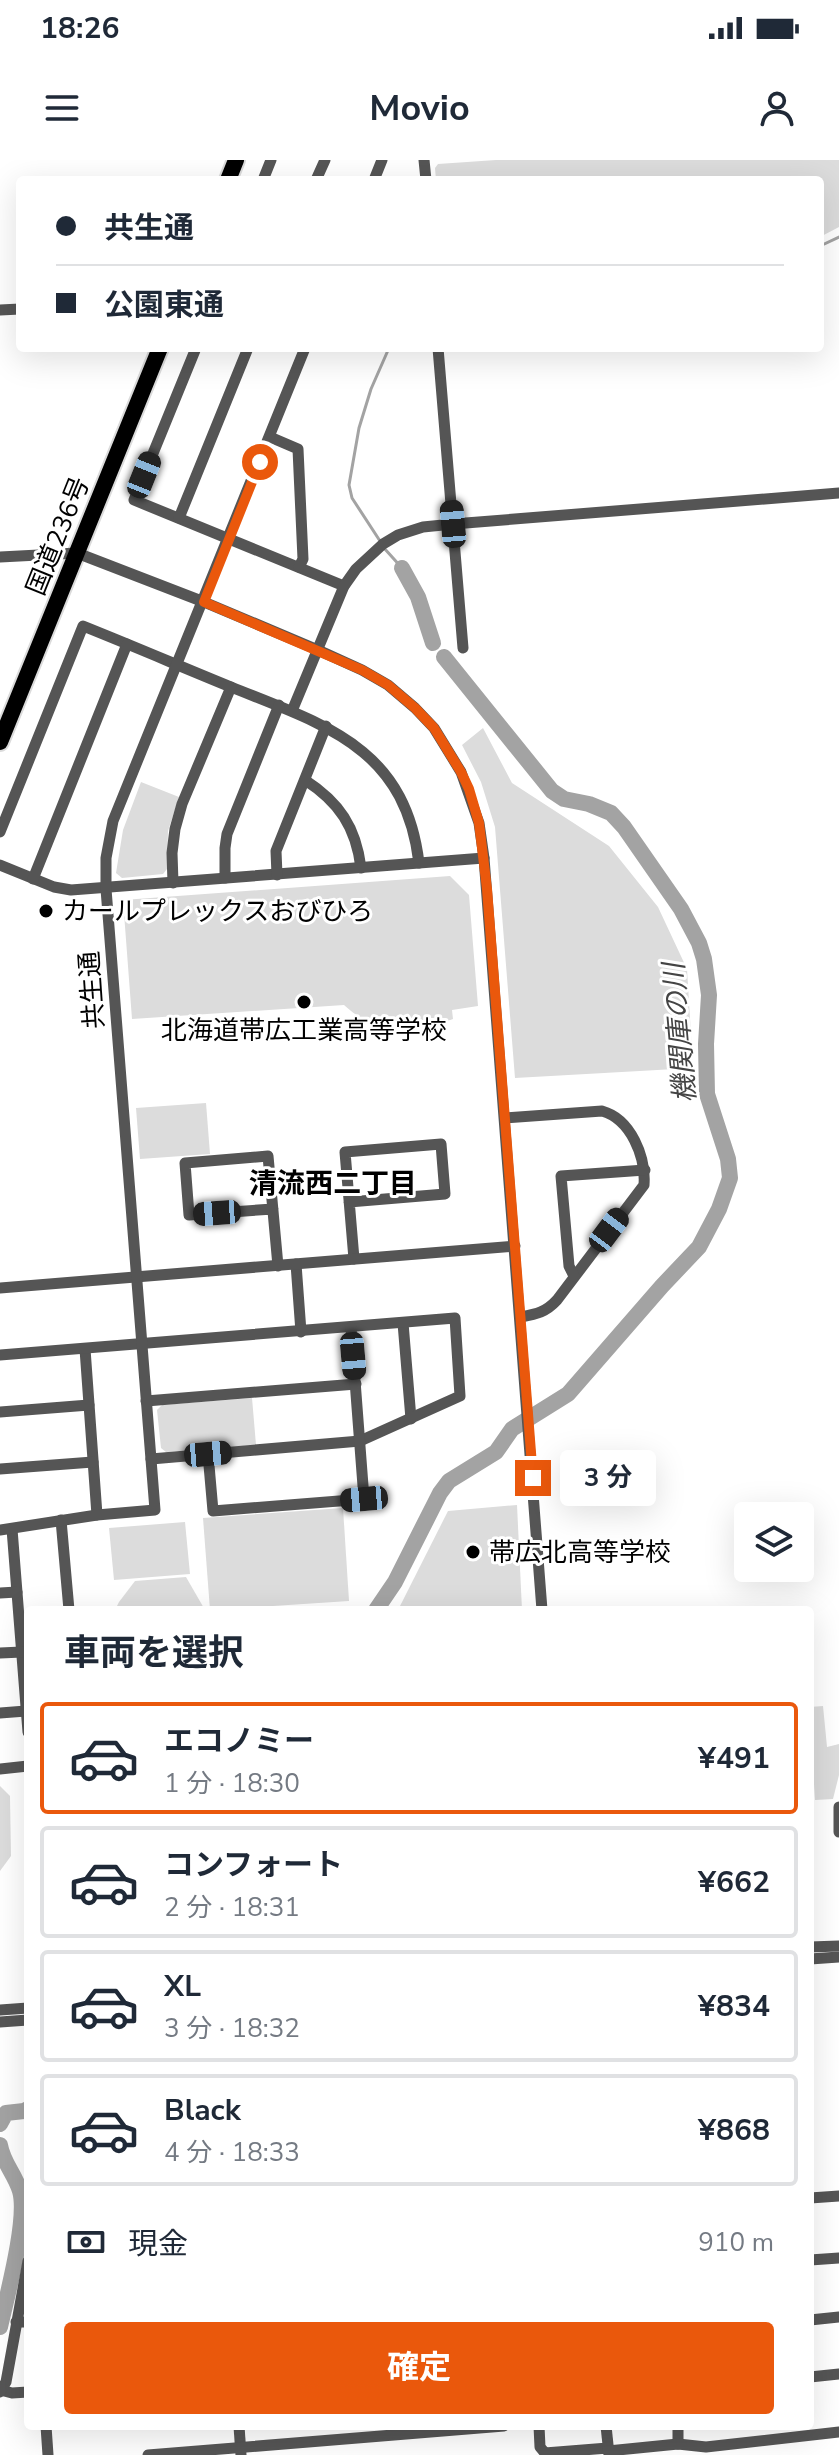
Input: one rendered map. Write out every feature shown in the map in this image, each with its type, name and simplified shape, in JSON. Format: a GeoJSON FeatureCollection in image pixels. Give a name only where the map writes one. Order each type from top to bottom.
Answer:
{"type":"FeatureCollection","features":[{"type":"Feature","properties":{"kind":"highway","name":"国道236号"},"geometry":{"type":"LineString","coordinates":[[0,742],[158,352]]}},
{"type":"Feature","properties":{"kind":"street"},"geometry":{"type":"LineString","coordinates":[[194,352],[134,500],[344,586]]}},
{"type":"Feature","properties":{"kind":"street"},"geometry":{"type":"LineString","coordinates":[[179,518],[246,352]]}},
{"type":"Feature","properties":{"kind":"street","name":"共生通"},"geometry":{"type":"LineString","coordinates":[[6,1530],[97,1515],[155,1510],[106,858],[113,821],[303,352]]}},
{"type":"Feature","properties":{"kind":"street"},"geometry":{"type":"LineString","coordinates":[[438,352],[463,648]]}},
{"type":"Feature","properties":{"kind":"street"},"geometry":{"type":"LineString","coordinates":[[270,437],[298,449],[303,559],[299,567]]}},
{"type":"Feature","properties":{"kind":"street"},"geometry":{"type":"LineString","coordinates":[[292,711],[344,586],[368,556],[398,535],[423,527],[453,524],[839,493]]}},
{"type":"Feature","properties":{"kind":"street"},"geometry":{"type":"LineString","coordinates":[[0,557],[77,553],[204,602],[362,670],[388,685],[415,708],[434,728],[461,772],[479,823],[484,858],[542,1606]]}},
{"type":"Feature","properties":{"kind":"street"},"geometry":{"type":"LineString","coordinates":[[0,832],[83,626],[279,705],[349,739],[369,757],[395,789],[416,840],[419,863]]}},
{"type":"Feature","properties":{"kind":"street"},"geometry":{"type":"LineString","coordinates":[[33,879],[127,644]]}},
{"type":"Feature","properties":{"kind":"street"},"geometry":{"type":"LineString","coordinates":[[173,883],[172,853],[182,804],[231,687]]}},
{"type":"Feature","properties":{"kind":"street"},"geometry":{"type":"LineString","coordinates":[[225,878],[227,834],[279,705]]}},
{"type":"Feature","properties":{"kind":"street"},"geometry":{"type":"LineString","coordinates":[[277,875],[276,851],[326,726]]}},
{"type":"Feature","properties":{"kind":"street"},"geometry":{"type":"LineString","coordinates":[[305,780],[321,790],[343,815],[355,836],[361,868]]}},
{"type":"Feature","properties":{"kind":"street"},"geometry":{"type":"LineString","coordinates":[[0,865],[54,887],[71,890],[484,858]]}},
{"type":"Feature","properties":{"kind":"street"},"geometry":{"type":"LineString","coordinates":[[505,1118],[602,1111],[613,1114],[624,1121],[645,1170],[644,1185],[549,1309],[521,1317]]}},
{"type":"Feature","properties":{"kind":"street"},"geometry":{"type":"LineString","coordinates":[[349,1202],[445,1194],[441,1144],[345,1152],[349,1202],[354,1259]]}},
{"type":"Feature","properties":{"kind":"street"},"geometry":{"type":"LineString","coordinates":[[273,1209],[189,1215],[185,1163],[268,1156],[273,1209],[278,1266]]}},
{"type":"Feature","properties":{"kind":"street"},"geometry":{"type":"LineString","coordinates":[[574,1276],[569,1266],[561,1176],[645,1170]]}},
{"type":"Feature","properties":{"kind":"street"},"geometry":{"type":"LineString","coordinates":[[0,1288],[515,1246]]}},
{"type":"Feature","properties":{"kind":"street"},"geometry":{"type":"LineString","coordinates":[[296,1264],[301,1332]]}},
{"type":"Feature","properties":{"kind":"street"},"geometry":{"type":"LineString","coordinates":[[0,1355],[455,1318],[460,1396],[411,1419],[360,1441],[151,1459]]}},
{"type":"Feature","properties":{"kind":"street"},"geometry":{"type":"LineString","coordinates":[[403,1323],[411,1419]]}},
{"type":"Feature","properties":{"kind":"street"},"geometry":{"type":"LineString","coordinates":[[208,1454],[213,1511],[364,1499],[351,1328]]}},
{"type":"Feature","properties":{"kind":"street"},"geometry":{"type":"LineString","coordinates":[[85,1349],[97,1515]]}},
{"type":"Feature","properties":{"kind":"street"},"geometry":{"type":"LineString","coordinates":[[146,1401],[356,1384]]}},
{"type":"Feature","properties":{"kind":"street"},"geometry":{"type":"LineString","coordinates":[[0,1412],[89,1405]]}},
{"type":"Feature","properties":{"kind":"street"},"geometry":{"type":"LineString","coordinates":[[0,1469],[93,1462]]}},
{"type":"Feature","properties":{"kind":"street"},"geometry":{"type":"LineString","coordinates":[[61,1520],[69,1606]]}},
{"type":"Feature","properties":{"kind":"street"},"geometry":{"type":"LineString","coordinates":[[6,1530],[17,1592],[24,1682]]}},
{"type":"Feature","properties":{"kind":"street"},"geometry":{"type":"LineString","coordinates":[[0,1593],[17,1592]]}},
{"type":"Feature","properties":{"kind":"street"},"geometry":{"type":"LineString","coordinates":[[0,1653],[22,1652]]}},
{"type":"Feature","properties":{"kind":"street"},"geometry":{"type":"LineString","coordinates":[[0,1713],[24,1711]]}},
{"type":"Feature","properties":{"kind":"street"},"geometry":{"type":"LineString","coordinates":[[0,1769],[24,1766]]}},
{"type":"Feature","properties":{"kind":"street"},"geometry":{"type":"LineString","coordinates":[[839,1807],[839,1832]]}},
{"type":"Feature","properties":{"kind":"street"},"geometry":{"type":"LineString","coordinates":[[814,1947],[839,1946]]}},
{"type":"Feature","properties":{"kind":"street"},"geometry":{"type":"LineString","coordinates":[[814,1959],[839,1957]]}},
{"type":"Feature","properties":{"kind":"street"},"geometry":{"type":"LineString","coordinates":[[0,2010],[24,2008]]}},
{"type":"Feature","properties":{"kind":"street"},"geometry":{"type":"LineString","coordinates":[[0,2022],[24,2020]]}},
{"type":"Feature","properties":{"kind":"street"},"geometry":{"type":"LineString","coordinates":[[814,2198],[839,2196]]}},
{"type":"Feature","properties":{"kind":"street"},"geometry":{"type":"LineString","coordinates":[[814,2260],[839,2258]]}},
{"type":"Feature","properties":{"kind":"street"},"geometry":{"type":"LineString","coordinates":[[24,2302],[22,2322],[1,2391],[24,2392]]}},
{"type":"Feature","properties":{"kind":"street"},"geometry":{"type":"LineString","coordinates":[[814,2320],[839,2317]]}},
{"type":"Feature","properties":{"kind":"street"},"geometry":{"type":"LineString","coordinates":[[814,2377],[839,2374]]}},
{"type":"Feature","properties":{"kind":"street"},"geometry":{"type":"LineString","coordinates":[[46,2430],[48,2455]]}},
{"type":"Feature","properties":{"kind":"street"},"geometry":{"type":"LineString","coordinates":[[239,2430],[241,2451]]}},
{"type":"Feature","properties":{"kind":"street"},"geometry":{"type":"LineString","coordinates":[[148,2455],[241,2451],[348,2432],[406,2430]]}},
{"type":"Feature","properties":{"kind":"street"},"geometry":{"type":"LineString","coordinates":[[539,2430],[540,2447],[545,2453],[678,2444],[706,2447],[798,2431],[839,2432]]}},
{"type":"Feature","properties":{"kind":"street"},"geometry":{"type":"LineString","coordinates":[[606,2430],[608,2451]]}},
{"type":"Feature","properties":{"kind":"street"},"geometry":{"type":"LineString","coordinates":[[678,2430],[678,2444]]}},
{"type":"Feature","properties":{"kind":"shaded area"},"geometry":{"type":"Polygon","coordinates":[[[496,160],[839,160],[839,227],[824,235],[824,176],[436,176],[438,164],[496,160]]]}},
{"type":"Feature","properties":{"kind":"shaded area"},"geometry":{"type":"Polygon","coordinates":[[[483,728],[512,783],[609,846],[658,907],[687,969],[693,1068],[515,1078],[495,827],[481,782],[462,745],[483,728]]]}},
{"type":"Feature","properties":{"kind":"shaded area"},"geometry":{"type":"Polygon","coordinates":[[[141,782],[179,797],[168,831],[167,869],[163,874],[122,878],[116,873],[123,830],[141,782]]]}},
{"type":"Feature","properties":{"kind":"shaded area"},"geometry":{"type":"Polygon","coordinates":[[[450,876],[469,895],[478,1006],[452,1010],[453,1019],[423,1028],[396,1030],[371,1023],[344,1005],[132,1019],[123,900],[450,876]]]}},
{"type":"Feature","properties":{"kind":"shaded area"},"geometry":{"type":"Polygon","coordinates":[[[206,1103],[210,1154],[140,1159],[136,1108],[206,1103]]]}},
{"type":"Feature","properties":{"kind":"shaded area"},"geometry":{"type":"Polygon","coordinates":[[[252,1398],[256,1445],[166,1452],[161,1448],[157,1410],[162,1405],[252,1398]]]}},
{"type":"Feature","properties":{"kind":"shaded area","name":"帯広北高等学校"},"geometry":{"type":"Polygon","coordinates":[[[517,1505],[522,1606],[400,1606],[448,1511],[517,1505]]]}},
{"type":"Feature","properties":{"kind":"shaded area"},"geometry":{"type":"Polygon","coordinates":[[[343,1508],[349,1601],[210,1606],[203,1518],[343,1508]]]}},
{"type":"Feature","properties":{"kind":"shaded area"},"geometry":{"type":"Polygon","coordinates":[[[185,1522],[190,1574],[114,1580],[109,1528],[185,1522]]]}},
{"type":"Feature","properties":{"kind":"shaded area"},"geometry":{"type":"Polygon","coordinates":[[[186,1577],[203,1606],[117,1606],[135,1581],[186,1577]]]}},
{"type":"Feature","properties":{"kind":"shaded area"},"geometry":{"type":"Polygon","coordinates":[[[823,1706],[827,1747],[839,1744],[839,1775],[833,1799],[815,1800],[814,1707],[823,1706]]]}},
{"type":"Feature","properties":{"kind":"shaded area"},"geometry":{"type":"Polygon","coordinates":[[[0,1786],[10,1796],[11,1856],[0,1871],[0,1786]]]}},
{"type":"Feature","properties":{"kind":"waterway","name":"機関庫の川"},"geometry":{"type":"LineString","coordinates":[[824,244],[839,237]]}},
{"type":"Feature","properties":{"kind":"waterway","name":"機関庫の川"},"geometry":{"type":"LineString","coordinates":[[380,541],[352,498],[349,485],[359,428],[387,352]]}},
{"type":"Feature","properties":{"kind":"waterway","name":"機関庫の川"},"geometry":{"type":"LineString","coordinates":[[384,548],[402,568]]}},
{"type":"Feature","properties":{"kind":"waterway","name":"機関庫の川"},"geometry":{"type":"LineString","coordinates":[[402,568],[418,597],[433,643]]}},
{"type":"Feature","properties":{"kind":"waterway","name":"機関庫の川"},"geometry":{"type":"LineString","coordinates":[[379,1606],[395,1582],[449,1481],[496,1452],[512,1429],[568,1394],[699,1247],[719,1209],[730,1178],[728,1159],[707,1094],[709,995],[704,959],[681,909],[611,813],[564,799],[552,791],[444,657]]}},
{"type":"Feature","properties":{"kind":"waterway","name":"機関庫の川"},"geometry":{"type":"LineString","coordinates":[[0,2124],[6,2113],[24,2111]]}},
{"type":"Feature","properties":{"kind":"waterway","name":"機関庫の川"},"geometry":{"type":"LineString","coordinates":[[0,2145],[18,2185],[22,2203],[16,2258],[0,2327]]}},
{"type":"Feature","properties":{"kind":"place","name":"カールプレックスおびひろ"},"geometry":{"type":"Point","coordinates":[46,911]}},
{"type":"Feature","properties":{"kind":"place","name":"北海道帯広工業高等学校"},"geometry":{"type":"Point","coordinates":[304,1002]}},
{"type":"Feature","properties":{"kind":"place","name":"帯広北高等学校"},"geometry":{"type":"Point","coordinates":[473,1552]}},
{"type":"Feature","properties":{"kind":"district","name":"清流西二丁目"},"geometry":{"type":"Point","coordinates":[333,1184]}},
{"type":"Feature","properties":{"kind":"route"},"geometry":{"type":"LineString","coordinates":[[260,462],[204,602],[318,650],[388,685],[434,728],[461,772],[479,823],[487,889],[533,1478]]}}]}
